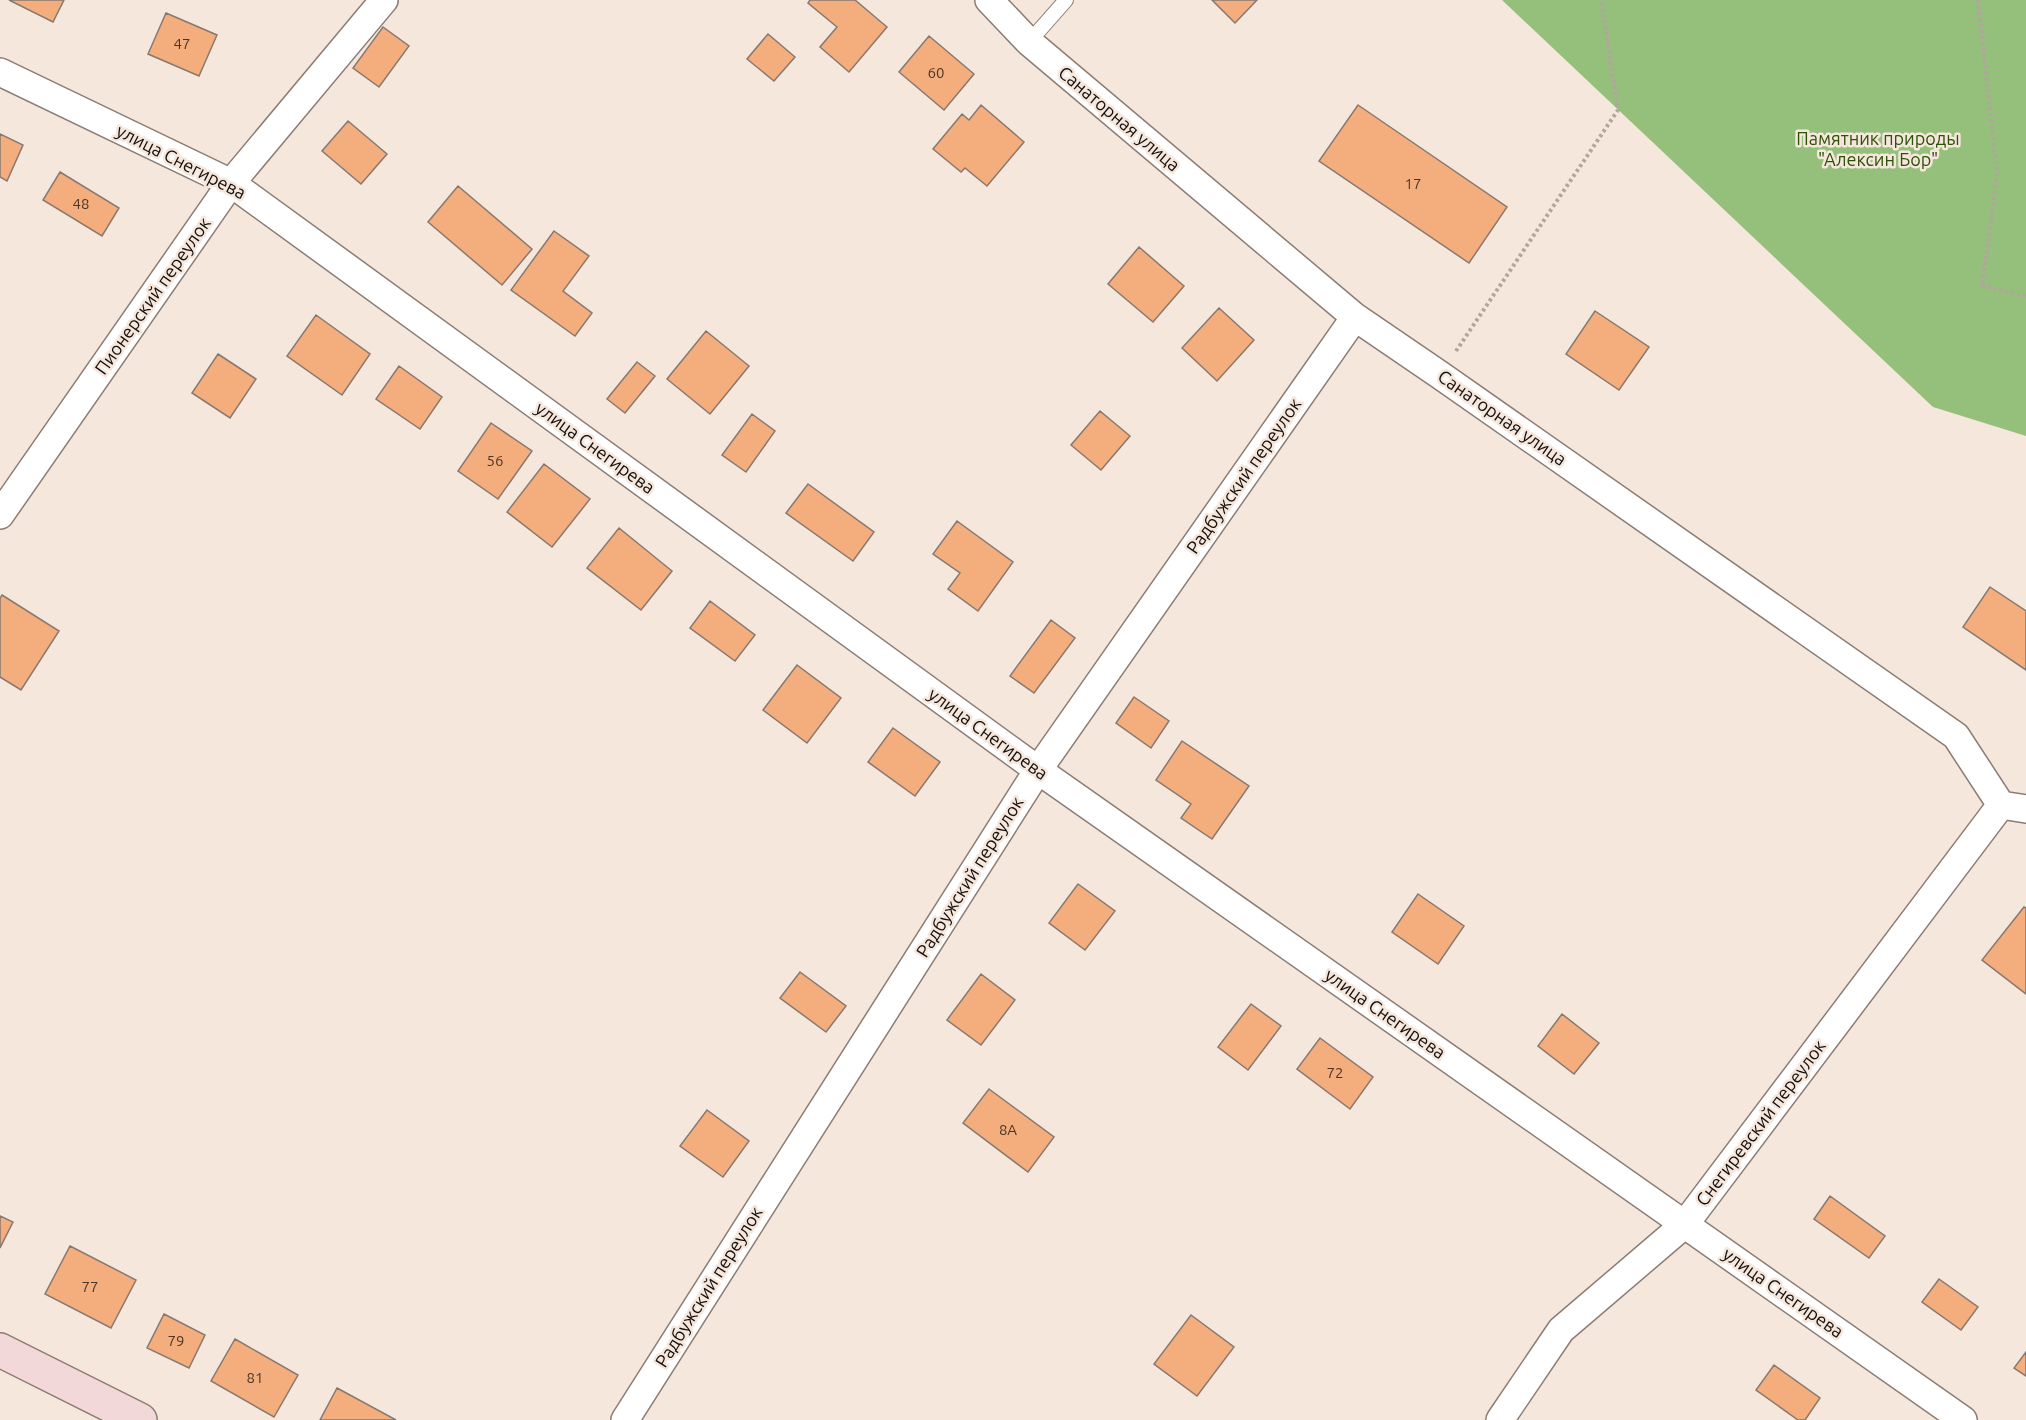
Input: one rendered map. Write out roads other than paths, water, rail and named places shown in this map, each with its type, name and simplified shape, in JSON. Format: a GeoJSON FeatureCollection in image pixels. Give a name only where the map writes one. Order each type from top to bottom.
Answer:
{"type":"FeatureCollection","features":[{"type":"Feature","properties":{"kind":"main road"},"geometry":{"type":"LineString","coordinates":[[0,1350],[140,1420]]}},
{"type":"Feature","properties":{"kind":"street","name":"Пионерский переулок"},"geometry":{"type":"LineString","coordinates":[[0,515],[231,183],[384,0]]}},
{"type":"Feature","properties":{"kind":"street","name":"Санаторная улица"},"geometry":{"type":"LineString","coordinates":[[989,0],[1029,42],[1355,317],[1956,736],[2014,807]]}},
{"type":"Feature","properties":{"kind":"street","name":"улица Снегирева"},"geometry":{"type":"LineString","coordinates":[[0,72],[231,183],[1038,770],[1963,1420]]}},
{"type":"Feature","properties":{"kind":"street","name":"Радбужский переулок"},"geometry":{"type":"LineString","coordinates":[[625,1420],[1038,770],[1355,317]]}},
{"type":"Feature","properties":{"kind":"street","name":"Снегиревский переулок"},"geometry":{"type":"LineString","coordinates":[[1500,1420],[1561,1330],[1685,1224],[2014,807]]}},
{"type":"Feature","properties":{"kind":"lane"},"geometry":{"type":"LineString","coordinates":[[1029,42],[1066,0]]}},
{"type":"Feature","properties":{"kind":"park label","name":"Памятник природы \"Алексин Бор\""},"geometry":{"type":"Point","coordinates":[1878,149]}}]}
